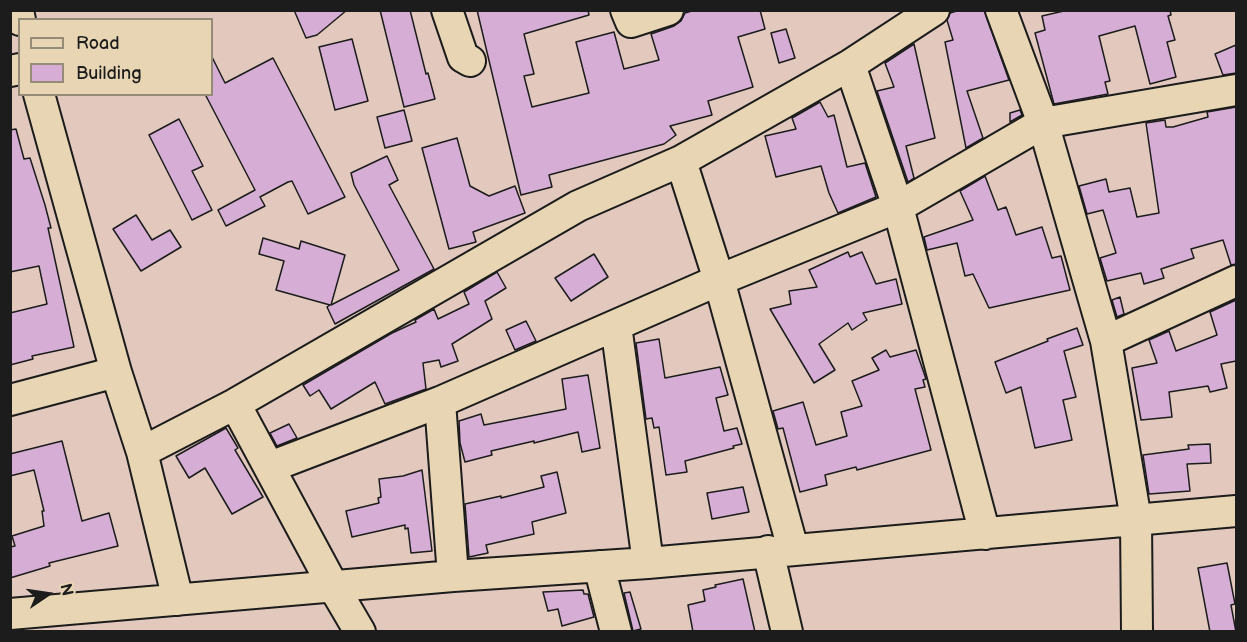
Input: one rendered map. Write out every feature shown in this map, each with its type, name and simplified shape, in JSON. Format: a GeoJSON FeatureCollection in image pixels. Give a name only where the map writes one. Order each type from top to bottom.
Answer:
{"type":"FeatureCollection","features":[{"type":"Feature","properties":{"kind":"street"},"geometry":{"type":"LineString","coordinates":[[447,10],[463,57],[470,61]]}},
{"type":"Feature","properties":{"kind":"street"},"geometry":{"type":"LineString","coordinates":[[626,10],[631,22],[668,10]]}},
{"type":"Feature","properties":{"kind":"street"},"geometry":{"type":"LineString","coordinates":[[142,452],[235,404],[578,206],[681,161],[850,65],[934,10]]}},
{"type":"Feature","properties":{"kind":"street"},"geometry":{"type":"LineString","coordinates":[[1001,10],[1043,123],[1106,341],[1137,520],[1137,632]]}},
{"type":"Feature","properties":{"kind":"street"},"geometry":{"type":"LineString","coordinates":[[850,65],[898,207],[986,534]]}},
{"type":"Feature","properties":{"kind":"street"},"geometry":{"type":"LineString","coordinates":[[270,467],[440,402],[719,280],[898,207],[1043,123],[1236,90]]}},
{"type":"Feature","properties":{"kind":"street"},"geometry":{"type":"LineString","coordinates":[[40,96],[116,372],[142,452],[178,600]]}},
{"type":"Feature","properties":{"kind":"street"},"geometry":{"type":"LineString","coordinates":[[681,161],[719,280],[780,550],[787,632]]}},
{"type":"Feature","properties":{"kind":"street"},"geometry":{"type":"LineString","coordinates":[[1106,341],[1236,281]]}},
{"type":"Feature","properties":{"kind":"street"},"geometry":{"type":"LineString","coordinates":[[616,325],[648,563]]}},
{"type":"Feature","properties":{"kind":"street"},"geometry":{"type":"LineString","coordinates":[[10,400],[116,372]]}},
{"type":"Feature","properties":{"kind":"street"},"geometry":{"type":"LineString","coordinates":[[440,402],[453,576]]}},
{"type":"Feature","properties":{"kind":"street"},"geometry":{"type":"LineString","coordinates":[[235,404],[360,632]]}},
{"type":"Feature","properties":{"kind":"street"},"geometry":{"type":"LineString","coordinates":[[10,614],[453,576],[648,563],[1236,511]]}},
{"type":"Feature","properties":{"kind":"street"},"geometry":{"type":"LineString","coordinates":[[598,566],[616,632]]}},
{"type":"Feature","properties":{"kind":"building"},"geometry":{"type":"Polygon","coordinates":[[[294,10],[347,10],[317,35],[306,38],[294,10]]]}},
{"type":"Feature","properties":{"kind":"building"},"geometry":{"type":"Polygon","coordinates":[[[380,10],[410,10],[426,74],[428,73],[435,99],[404,107],[380,10]]]}},
{"type":"Feature","properties":{"kind":"building"},"geometry":{"type":"Polygon","coordinates":[[[477,10],[588,10],[589,15],[524,34],[534,74],[524,76],[532,107],[589,93],[576,42],[614,32],[624,69],[659,60],[651,34],[674,26],[681,21],[685,13],[695,10],[760,10],[765,29],[738,37],[753,87],[708,101],[712,115],[670,126],[676,135],[664,144],[549,175],[552,187],[521,195],[477,10]]]}},
{"type":"Feature","properties":{"kind":"building"},"geometry":{"type":"Polygon","coordinates":[[[960,10],[984,10],[1009,80],[967,91],[983,138],[966,148],[945,42],[953,40],[947,20],[950,13],[960,10]]]}},
{"type":"Feature","properties":{"kind":"building"},"geometry":{"type":"Polygon","coordinates":[[[1068,10],[1170,10],[1171,15],[1168,16],[1175,40],[1167,42],[1176,77],[1150,84],[1135,26],[1099,36],[1110,81],[1105,82],[1108,94],[1054,104],[1035,33],[1045,30],[1042,16],[1068,10]]]}},
{"type":"Feature","properties":{"kind":"building"},"geometry":{"type":"Polygon","coordinates":[[[786,29],[795,58],[779,63],[771,33],[786,29]]]}},
{"type":"Feature","properties":{"kind":"building"},"geometry":{"type":"Polygon","coordinates":[[[352,39],[368,101],[335,110],[319,47],[352,39]]]}},
{"type":"Feature","properties":{"kind":"building"},"geometry":{"type":"Polygon","coordinates":[[[914,44],[935,138],[906,146],[914,178],[908,182],[877,91],[894,87],[885,63],[914,44]]]}},
{"type":"Feature","properties":{"kind":"building"},"geometry":{"type":"Polygon","coordinates":[[[1236,45],[1236,73],[1223,75],[1215,54],[1236,45]]]}},
{"type":"Feature","properties":{"kind":"building"},"geometry":{"type":"Polygon","coordinates":[[[273,58],[345,197],[308,214],[292,181],[260,197],[265,206],[226,226],[218,210],[255,190],[206,96],[213,96],[213,59],[225,83],[273,58]]]}},
{"type":"Feature","properties":{"kind":"building"},"geometry":{"type":"Polygon","coordinates":[[[820,102],[828,117],[834,115],[847,167],[865,163],[876,197],[838,213],[821,166],[776,177],[765,136],[796,129],[792,118],[820,102]]]}},
{"type":"Feature","properties":{"kind":"building"},"geometry":{"type":"Polygon","coordinates":[[[1236,107],[1236,264],[1231,265],[1223,240],[1191,249],[1194,258],[1161,269],[1164,278],[1144,284],[1141,273],[1107,281],[1100,258],[1116,253],[1103,210],[1087,214],[1079,186],[1106,179],[1109,192],[1130,188],[1137,217],[1159,213],[1146,123],[1165,120],[1166,127],[1173,127],[1208,117],[1207,112],[1236,107]]]}},
{"type":"Feature","properties":{"kind":"building"},"geometry":{"type":"Polygon","coordinates":[[[404,110],[412,141],[385,148],[377,117],[404,110]]]}},
{"type":"Feature","properties":{"kind":"building"},"geometry":{"type":"Polygon","coordinates":[[[1020,110],[1022,115],[1010,122],[1010,113],[1020,110]]]}},
{"type":"Feature","properties":{"kind":"building"},"geometry":{"type":"Polygon","coordinates":[[[179,119],[203,166],[192,171],[212,210],[192,220],[149,135],[179,119]]]}},
{"type":"Feature","properties":{"kind":"building"},"geometry":{"type":"Polygon","coordinates":[[[16,129],[24,159],[30,158],[45,205],[74,347],[32,356],[33,359],[10,365],[10,313],[47,304],[39,266],[10,272],[10,130],[16,129]]]}},
{"type":"Feature","properties":{"kind":"building"},"geometry":{"type":"Polygon","coordinates":[[[457,138],[470,186],[489,196],[515,186],[525,213],[473,232],[476,242],[449,249],[422,148],[457,138]]]}},
{"type":"Feature","properties":{"kind":"building"},"geometry":{"type":"Polygon","coordinates":[[[387,156],[398,180],[389,185],[434,269],[335,324],[327,307],[330,305],[276,290],[284,261],[259,254],[263,238],[299,249],[301,241],[345,255],[331,305],[399,270],[354,185],[351,173],[387,156]]]}},
{"type":"Feature","properties":{"kind":"building"},"geometry":{"type":"Polygon","coordinates":[[[985,176],[998,210],[1006,207],[1016,235],[1042,227],[1052,258],[1061,256],[1070,290],[989,308],[973,274],[965,276],[957,243],[927,250],[924,237],[973,220],[960,191],[985,176]]]}},
{"type":"Feature","properties":{"kind":"building"},"geometry":{"type":"Polygon","coordinates":[[[136,215],[152,240],[170,230],[181,247],[141,271],[113,229],[136,215]]]}},
{"type":"Feature","properties":{"kind":"building"},"geometry":{"type":"Polygon","coordinates":[[[848,252],[850,257],[862,252],[876,284],[896,279],[902,304],[863,313],[867,320],[852,330],[848,323],[819,344],[835,370],[814,383],[770,309],[791,304],[789,291],[817,287],[809,270],[848,252]]]}},
{"type":"Feature","properties":{"kind":"building"},"geometry":{"type":"Polygon","coordinates":[[[594,254],[608,277],[571,301],[555,278],[594,254]]]}},
{"type":"Feature","properties":{"kind":"building"},"geometry":{"type":"Polygon","coordinates":[[[497,272],[506,288],[485,301],[492,319],[452,344],[458,361],[441,367],[439,360],[423,363],[426,389],[385,404],[375,382],[331,409],[319,390],[310,396],[303,385],[392,333],[416,322],[415,320],[434,309],[438,319],[469,304],[464,292],[497,272]]]}},
{"type":"Feature","properties":{"kind":"building"},"geometry":{"type":"Polygon","coordinates":[[[1120,297],[1124,314],[1117,317],[1112,300],[1120,297]]]}},
{"type":"Feature","properties":{"kind":"building"},"geometry":{"type":"Polygon","coordinates":[[[1236,300],[1236,361],[1221,364],[1227,388],[1210,392],[1208,386],[1169,392],[1172,417],[1141,420],[1132,368],[1157,363],[1149,340],[1169,331],[1176,351],[1217,335],[1210,312],[1236,300]]]}},
{"type":"Feature","properties":{"kind":"building"},"geometry":{"type":"Polygon","coordinates":[[[526,321],[536,341],[515,350],[506,330],[526,321]]]}},
{"type":"Feature","properties":{"kind":"building"},"geometry":{"type":"Polygon","coordinates":[[[1077,328],[1083,345],[1064,351],[1076,397],[1063,400],[1072,440],[1035,448],[1021,387],[1006,393],[995,362],[1077,328]]]}},
{"type":"Feature","properties":{"kind":"building"},"geometry":{"type":"Polygon","coordinates":[[[659,339],[665,378],[720,367],[728,395],[716,398],[724,431],[737,428],[742,444],[685,461],[687,472],[666,475],[659,427],[654,428],[652,418],[646,419],[636,343],[659,339]]]}},
{"type":"Feature","properties":{"kind":"building"},"geometry":{"type":"Polygon","coordinates":[[[886,350],[890,357],[916,350],[926,379],[923,380],[925,387],[915,389],[931,450],[857,470],[856,467],[825,475],[827,485],[800,492],[783,428],[778,429],[773,411],[803,402],[816,445],[847,436],[841,412],[862,406],[852,381],[879,370],[872,358],[886,350]]]}},
{"type":"Feature","properties":{"kind":"building"},"geometry":{"type":"Polygon","coordinates":[[[588,375],[600,448],[582,452],[578,432],[491,451],[492,455],[465,462],[460,443],[459,421],[481,414],[484,425],[566,409],[562,379],[588,375]]]}},
{"type":"Feature","properties":{"kind":"building"},"geometry":{"type":"Polygon","coordinates":[[[289,424],[297,438],[277,446],[270,433],[289,424]]]}},
{"type":"Feature","properties":{"kind":"building"},"geometry":{"type":"Polygon","coordinates":[[[226,428],[238,448],[235,450],[263,497],[232,514],[205,468],[189,478],[176,456],[226,428]]]}},
{"type":"Feature","properties":{"kind":"building"},"geometry":{"type":"Polygon","coordinates":[[[62,441],[82,521],[109,513],[118,546],[49,563],[50,566],[10,578],[10,547],[15,546],[12,536],[44,526],[42,511],[44,511],[34,470],[10,476],[10,454],[62,441]]]}},
{"type":"Feature","properties":{"kind":"building"},"geometry":{"type":"Polygon","coordinates":[[[1210,444],[1211,463],[1187,464],[1190,491],[1149,494],[1143,455],[1189,449],[1188,445],[1210,444]]]}},
{"type":"Feature","properties":{"kind":"building"},"geometry":{"type":"Polygon","coordinates":[[[422,470],[432,551],[411,553],[408,528],[405,529],[405,525],[352,537],[346,511],[379,503],[378,498],[381,497],[379,479],[403,476],[422,470]]]}},
{"type":"Feature","properties":{"kind":"building"},"geometry":{"type":"Polygon","coordinates":[[[557,472],[566,513],[532,522],[534,534],[486,545],[488,553],[469,557],[465,504],[544,487],[541,476],[557,472]]]}},
{"type":"Feature","properties":{"kind":"building"},"geometry":{"type":"Polygon","coordinates":[[[743,487],[749,512],[712,519],[707,493],[743,487]]]}},
{"type":"Feature","properties":{"kind":"building"},"geometry":{"type":"Polygon","coordinates":[[[1227,563],[1235,604],[1231,605],[1236,632],[1210,632],[1198,568],[1227,563]]]}},
{"type":"Feature","properties":{"kind":"building"},"geometry":{"type":"Polygon","coordinates":[[[743,579],[755,632],[693,632],[688,605],[705,601],[703,590],[743,579]]]}},
{"type":"Feature","properties":{"kind":"building"},"geometry":{"type":"Polygon","coordinates":[[[583,590],[584,594],[588,594],[594,617],[562,626],[558,609],[548,611],[543,592],[583,590]]]}},
{"type":"Feature","properties":{"kind":"building"},"geometry":{"type":"Polygon","coordinates":[[[630,592],[641,629],[633,631],[624,593],[630,592]]]}}]}
